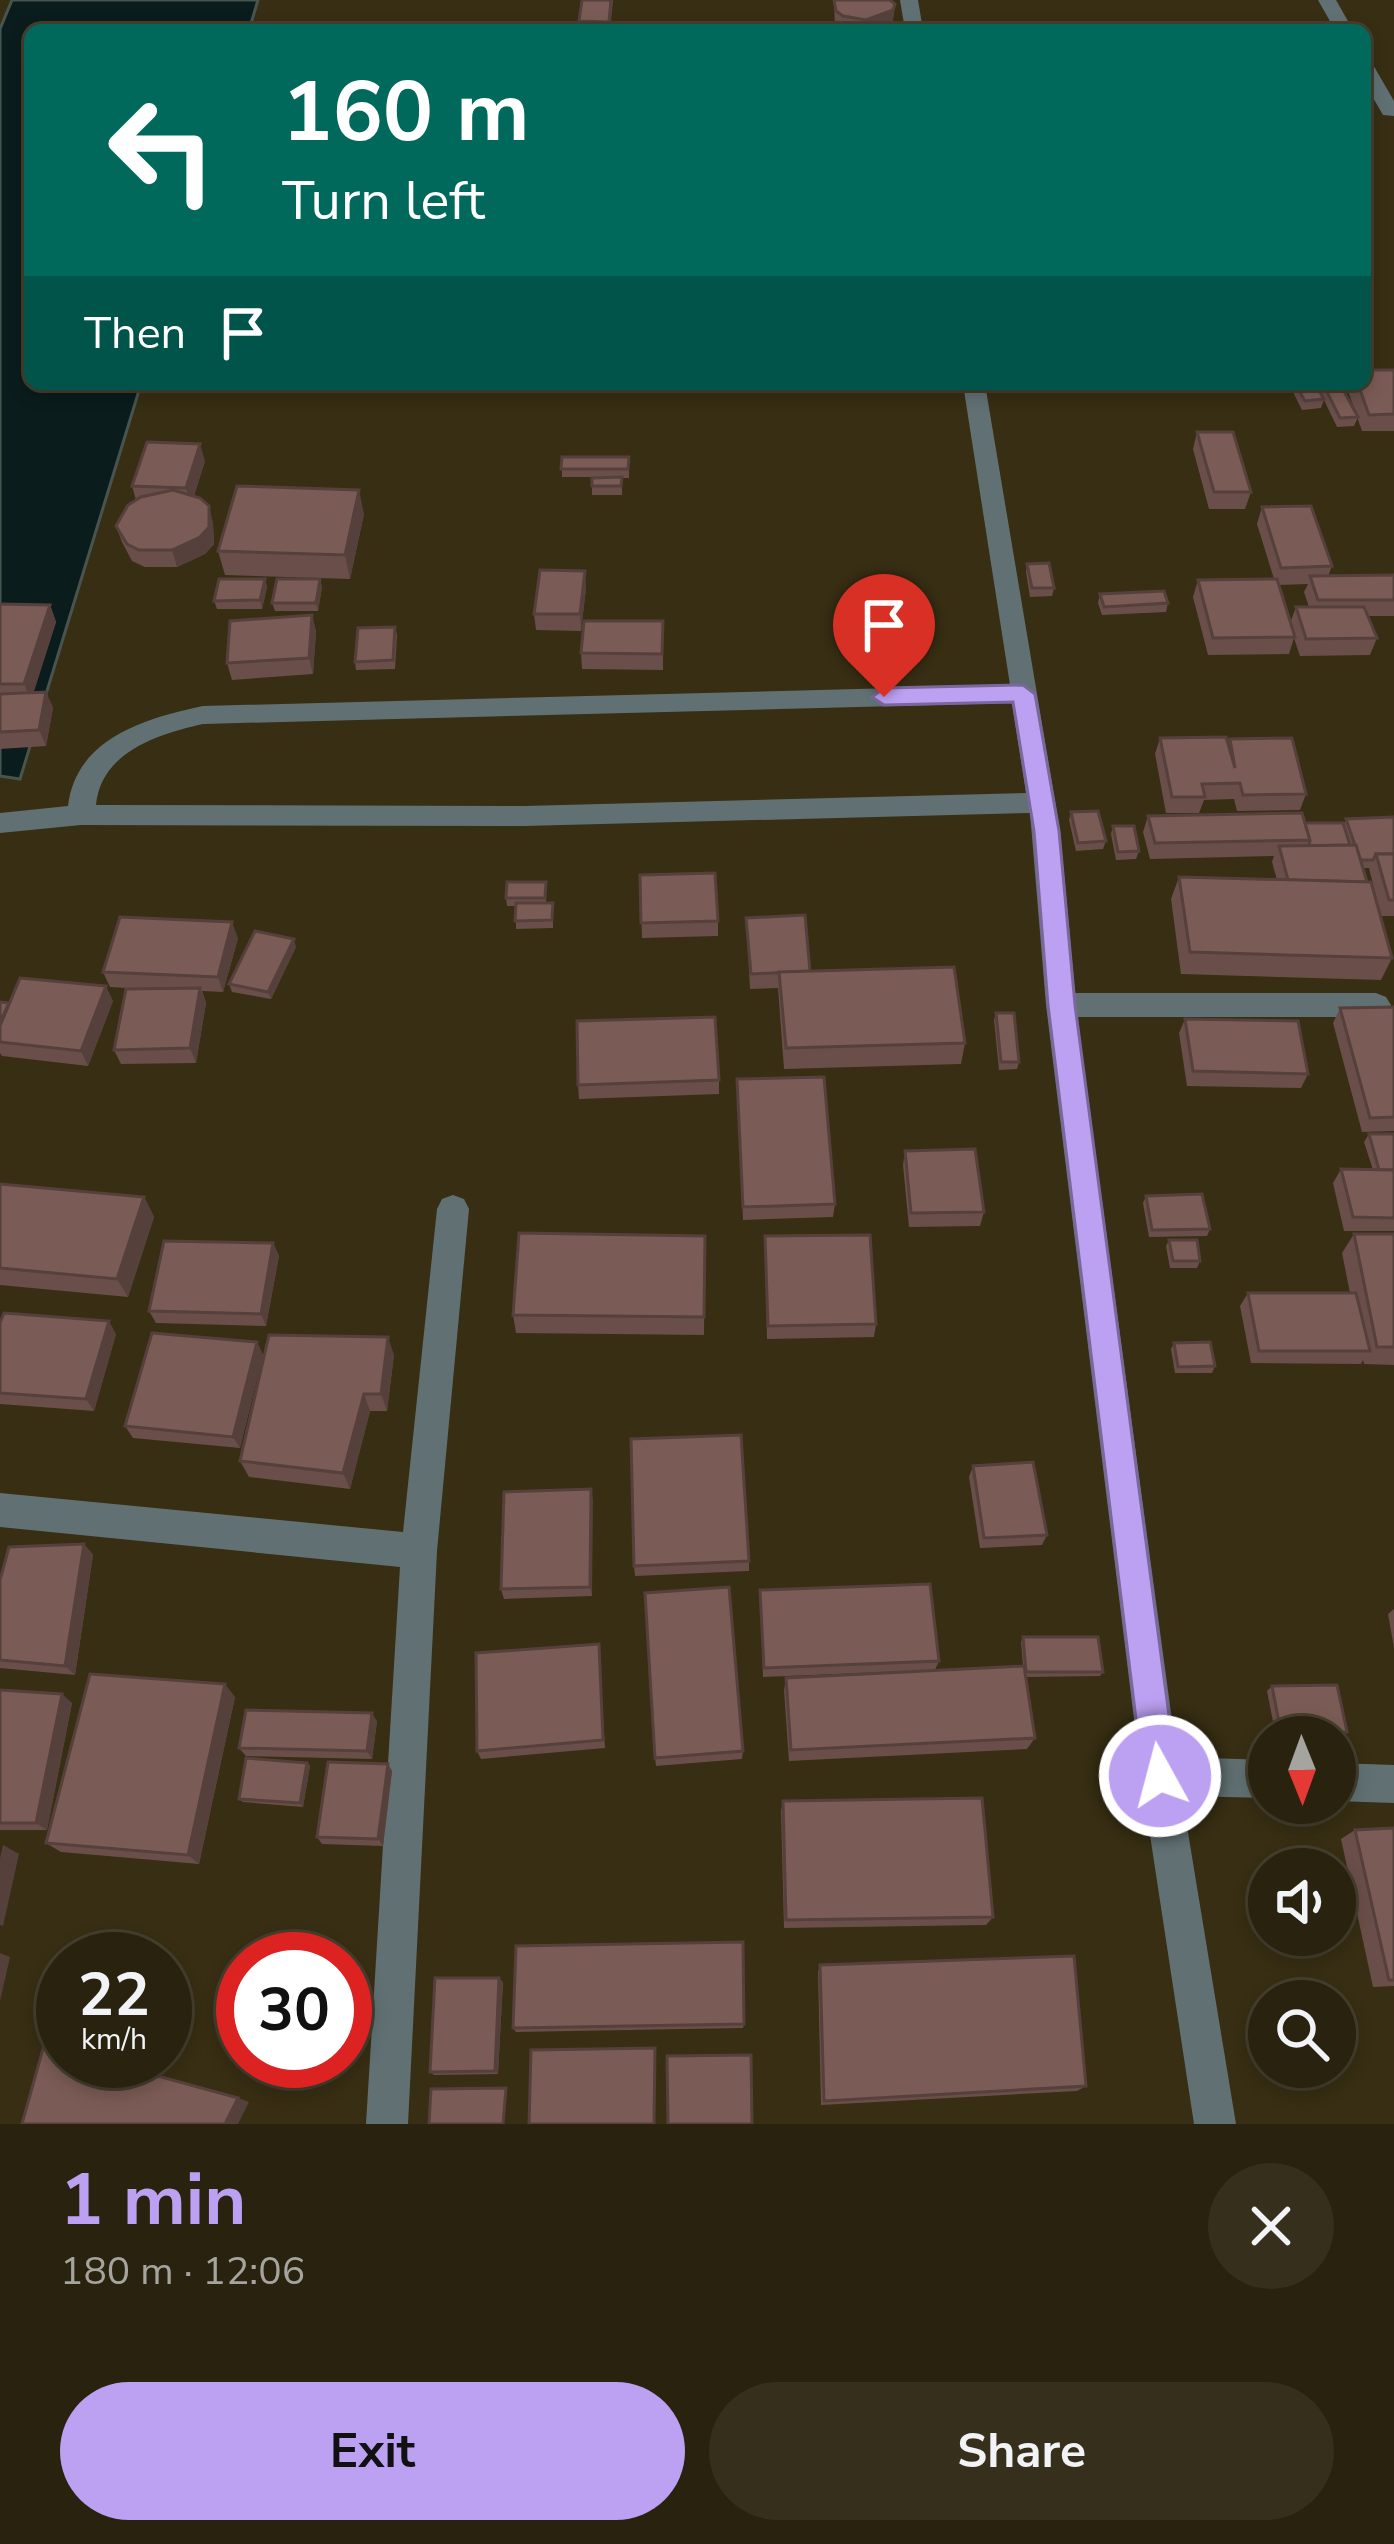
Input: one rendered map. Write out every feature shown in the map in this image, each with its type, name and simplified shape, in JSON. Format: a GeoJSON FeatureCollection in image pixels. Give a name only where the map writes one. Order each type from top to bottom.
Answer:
{"type":"FeatureCollection","features":[{"type":"Feature","properties":{"kind":"street"},"geometry":{"type":"LineString","coordinates":[[1371,78],[1390,111]]}},
{"type":"Feature","properties":{"kind":"street"},"geometry":{"type":"LineString","coordinates":[[975,390],[1041,803],[1061,1005],[1160,1776],[1215,2124]]}},
{"type":"Feature","properties":{"kind":"street"},"geometry":{"type":"LineString","coordinates":[[82,815],[81,800],[97,764],[124,740],[155,726],[202,716],[1023,694]]}},
{"type":"Feature","properties":{"kind":"street"},"geometry":{"type":"LineString","coordinates":[[0,823],[82,815],[524,816],[1041,803]]}},
{"type":"Feature","properties":{"kind":"street"},"geometry":{"type":"LineString","coordinates":[[1061,1005],[1376,1005]]}},
{"type":"Feature","properties":{"kind":"street"},"geometry":{"type":"LineString","coordinates":[[387,2124],[419,1551],[453,1209]]}},
{"type":"Feature","properties":{"kind":"street"},"geometry":{"type":"LineString","coordinates":[[0,1510],[419,1551]]}},
{"type":"Feature","properties":{"kind":"street"},"geometry":{"type":"LineString","coordinates":[[1160,1776],[1248,1778]]}},
{"type":"Feature","properties":{"kind":"street"},"geometry":{"type":"LineString","coordinates":[[1356,1783],[1394,1784]]}},
{"type":"Feature","properties":{"kind":"shaded area"},"geometry":{"type":"Polygon","coordinates":[[[12,0],[258,0],[251,24],[24,24],[24,390],[139,390],[20,779],[0,776],[0,29],[12,0]]]}},
{"type":"Feature","properties":{"kind":"building"},"geometry":{"type":"Polygon","coordinates":[[[582,0],[611,0],[609,22],[579,21],[582,0]]]}},
{"type":"Feature","properties":{"kind":"building"},"geometry":{"type":"Polygon","coordinates":[[[834,0],[890,0],[895,4],[893,10],[866,20],[843,16],[836,11],[834,0]]]}},
{"type":"Feature","properties":{"kind":"building"},"geometry":{"type":"Polygon","coordinates":[[[1371,370],[1394,370],[1394,414],[1369,415],[1360,390],[1371,390],[1371,370]]]}},
{"type":"Feature","properties":{"kind":"building"},"geometry":{"type":"Polygon","coordinates":[[[1299,390],[1319,390],[1324,399],[1305,401],[1299,390]]]}},
{"type":"Feature","properties":{"kind":"building"},"geometry":{"type":"Polygon","coordinates":[[[1326,390],[1343,390],[1358,417],[1340,418],[1326,390]]]}},
{"type":"Feature","properties":{"kind":"building"},"geometry":{"type":"Polygon","coordinates":[[[1197,432],[1233,432],[1251,492],[1214,492],[1197,432]]]}},
{"type":"Feature","properties":{"kind":"building"},"geometry":{"type":"Polygon","coordinates":[[[147,442],[200,444],[186,488],[132,486],[147,442]]]}},
{"type":"Feature","properties":{"kind":"building"},"geometry":{"type":"Polygon","coordinates":[[[562,457],[629,457],[628,469],[561,469],[562,457]]]}},
{"type":"Feature","properties":{"kind":"building"},"geometry":{"type":"Polygon","coordinates":[[[622,477],[621,486],[592,486],[592,478],[622,477]]]}},
{"type":"Feature","properties":{"kind":"building"},"geometry":{"type":"Polygon","coordinates":[[[237,486],[359,490],[345,555],[218,551],[237,486]]]}},
{"type":"Feature","properties":{"kind":"building"},"geometry":{"type":"Polygon","coordinates":[[[173,490],[200,498],[209,506],[209,527],[200,537],[172,550],[139,550],[127,544],[116,526],[128,505],[173,490]]]}},
{"type":"Feature","properties":{"kind":"building"},"geometry":{"type":"Polygon","coordinates":[[[1311,506],[1332,566],[1281,568],[1262,507],[1311,506]]]}},
{"type":"Feature","properties":{"kind":"building"},"geometry":{"type":"Polygon","coordinates":[[[1049,563],[1054,588],[1032,588],[1027,564],[1049,563]]]}},
{"type":"Feature","properties":{"kind":"building"},"geometry":{"type":"Polygon","coordinates":[[[540,570],[585,571],[580,614],[534,614],[540,570]]]}},
{"type":"Feature","properties":{"kind":"building"},"geometry":{"type":"Polygon","coordinates":[[[1394,575],[1394,600],[1318,600],[1310,576],[1394,575]]]}},
{"type":"Feature","properties":{"kind":"building"},"geometry":{"type":"Polygon","coordinates":[[[219,579],[265,579],[260,600],[214,601],[219,579]]]}},
{"type":"Feature","properties":{"kind":"building"},"geometry":{"type":"Polygon","coordinates":[[[277,579],[320,579],[316,603],[272,603],[277,579]]]}},
{"type":"Feature","properties":{"kind":"building"},"geometry":{"type":"Polygon","coordinates":[[[1277,579],[1295,637],[1213,638],[1198,580],[1277,579]]]}},
{"type":"Feature","properties":{"kind":"building"},"geometry":{"type":"Polygon","coordinates":[[[1164,591],[1168,603],[1104,607],[1100,594],[1164,591]]]}},
{"type":"Feature","properties":{"kind":"building"},"geometry":{"type":"Polygon","coordinates":[[[0,604],[50,605],[24,684],[0,684],[0,604]]]}},
{"type":"Feature","properties":{"kind":"building"},"geometry":{"type":"Polygon","coordinates":[[[1296,607],[1364,607],[1377,638],[1306,639],[1296,607]]]}},
{"type":"Feature","properties":{"kind":"building"},"geometry":{"type":"Polygon","coordinates":[[[312,615],[309,658],[227,663],[230,621],[312,615]]]}},
{"type":"Feature","properties":{"kind":"building"},"geometry":{"type":"Polygon","coordinates":[[[584,621],[663,621],[662,654],[581,653],[584,621]]]}},
{"type":"Feature","properties":{"kind":"building"},"geometry":{"type":"Polygon","coordinates":[[[395,627],[393,660],[355,662],[358,628],[395,627]]]}},
{"type":"Feature","properties":{"kind":"building"},"geometry":{"type":"Polygon","coordinates":[[[46,692],[39,730],[0,732],[0,694],[46,692]]]}},
{"type":"Feature","properties":{"kind":"building"},"geometry":{"type":"Polygon","coordinates":[[[1226,737],[1235,768],[1230,739],[1292,738],[1306,794],[1243,795],[1240,783],[1202,784],[1205,797],[1172,797],[1160,738],[1226,737]]]}},
{"type":"Feature","properties":{"kind":"building"},"geometry":{"type":"Polygon","coordinates":[[[1098,811],[1106,841],[1078,843],[1071,812],[1098,811]]]}},
{"type":"Feature","properties":{"kind":"building"},"geometry":{"type":"Polygon","coordinates":[[[1302,813],[1310,840],[1155,843],[1148,816],[1302,813]]]}},
{"type":"Feature","properties":{"kind":"building"},"geometry":{"type":"Polygon","coordinates":[[[1394,817],[1394,854],[1360,860],[1346,819],[1394,817]]]}},
{"type":"Feature","properties":{"kind":"building"},"geometry":{"type":"Polygon","coordinates":[[[1305,823],[1343,823],[1350,845],[1309,846],[1305,823]]]}},
{"type":"Feature","properties":{"kind":"building"},"geometry":{"type":"Polygon","coordinates":[[[1113,826],[1134,826],[1139,851],[1118,852],[1113,826]]]}},
{"type":"Feature","properties":{"kind":"building"},"geometry":{"type":"Polygon","coordinates":[[[1356,845],[1367,882],[1288,880],[1279,846],[1356,845]]]}},
{"type":"Feature","properties":{"kind":"building"},"geometry":{"type":"Polygon","coordinates":[[[1376,854],[1394,854],[1394,900],[1389,900],[1376,854]]]}},
{"type":"Feature","properties":{"kind":"building"},"geometry":{"type":"Polygon","coordinates":[[[715,873],[718,921],[641,923],[640,875],[715,873]]]}},
{"type":"Feature","properties":{"kind":"building"},"geometry":{"type":"Polygon","coordinates":[[[1179,877],[1371,882],[1392,958],[1190,952],[1179,877]]]}},
{"type":"Feature","properties":{"kind":"building"},"geometry":{"type":"Polygon","coordinates":[[[507,882],[546,882],[545,898],[506,898],[507,882]]]}},
{"type":"Feature","properties":{"kind":"building"},"geometry":{"type":"Polygon","coordinates":[[[516,903],[553,903],[552,920],[515,921],[516,903]]]}},
{"type":"Feature","properties":{"kind":"building"},"geometry":{"type":"Polygon","coordinates":[[[805,915],[810,971],[751,974],[746,918],[805,915]]]}},
{"type":"Feature","properties":{"kind":"building"},"geometry":{"type":"Polygon","coordinates":[[[120,917],[232,922],[218,977],[103,972],[120,917]]]}},
{"type":"Feature","properties":{"kind":"building"},"geometry":{"type":"Polygon","coordinates":[[[255,931],[294,939],[268,992],[229,984],[255,931]]]}},
{"type":"Feature","properties":{"kind":"building"},"geometry":{"type":"Polygon","coordinates":[[[954,967],[965,1043],[786,1048],[779,972],[954,967]]]}},
{"type":"Feature","properties":{"kind":"building"},"geometry":{"type":"Polygon","coordinates":[[[20,978],[106,986],[81,1051],[0,1042],[0,1026],[20,978]]]}},
{"type":"Feature","properties":{"kind":"building"},"geometry":{"type":"Polygon","coordinates":[[[200,988],[190,1048],[114,1050],[126,989],[200,988]]]}},
{"type":"Feature","properties":{"kind":"building"},"geometry":{"type":"Polygon","coordinates":[[[1394,1007],[1394,1117],[1370,1118],[1340,1008],[1394,1007]]]}},
{"type":"Feature","properties":{"kind":"building"},"geometry":{"type":"Polygon","coordinates":[[[996,1013],[1014,1013],[1019,1062],[1001,1062],[996,1013]]]}},
{"type":"Feature","properties":{"kind":"building"},"geometry":{"type":"Polygon","coordinates":[[[715,1017],[719,1080],[578,1085],[577,1021],[715,1017]]]}},
{"type":"Feature","properties":{"kind":"building"},"geometry":{"type":"Polygon","coordinates":[[[1185,1019],[1298,1021],[1308,1074],[1193,1071],[1185,1019]]]}},
{"type":"Feature","properties":{"kind":"building"},"geometry":{"type":"Polygon","coordinates":[[[824,1077],[835,1204],[743,1207],[737,1079],[824,1077]]]}},
{"type":"Feature","properties":{"kind":"building"},"geometry":{"type":"Polygon","coordinates":[[[1369,1134],[1394,1134],[1394,1170],[1379,1170],[1369,1134]]]}},
{"type":"Feature","properties":{"kind":"building"},"geometry":{"type":"Polygon","coordinates":[[[975,1149],[984,1212],[911,1213],[905,1151],[975,1149]]]}},
{"type":"Feature","properties":{"kind":"building"},"geometry":{"type":"Polygon","coordinates":[[[1341,1169],[1394,1170],[1394,1218],[1353,1217],[1341,1169]]]}},
{"type":"Feature","properties":{"kind":"building"},"geometry":{"type":"Polygon","coordinates":[[[0,1184],[144,1197],[117,1279],[0,1268],[0,1184]]]}},
{"type":"Feature","properties":{"kind":"building"},"geometry":{"type":"Polygon","coordinates":[[[1202,1194],[1210,1229],[1152,1230],[1146,1196],[1202,1194]]]}},
{"type":"Feature","properties":{"kind":"building"},"geometry":{"type":"Polygon","coordinates":[[[519,1233],[705,1236],[704,1317],[513,1315],[519,1233]]]}},
{"type":"Feature","properties":{"kind":"building"},"geometry":{"type":"Polygon","coordinates":[[[1354,1234],[1394,1234],[1394,1347],[1377,1347],[1354,1234]]]}},
{"type":"Feature","properties":{"kind":"building"},"geometry":{"type":"Polygon","coordinates":[[[870,1235],[876,1324],[768,1326],[765,1236],[870,1235]]]}},
{"type":"Feature","properties":{"kind":"building"},"geometry":{"type":"Polygon","coordinates":[[[1169,1240],[1197,1240],[1200,1261],[1173,1261],[1169,1240]]]}},
{"type":"Feature","properties":{"kind":"building"},"geometry":{"type":"Polygon","coordinates":[[[164,1241],[273,1243],[261,1314],[149,1311],[164,1241]]]}},
{"type":"Feature","properties":{"kind":"building"},"geometry":{"type":"Polygon","coordinates":[[[1248,1293],[1356,1293],[1370,1351],[1259,1351],[1248,1293]]]}},
{"type":"Feature","properties":{"kind":"building"},"geometry":{"type":"Polygon","coordinates":[[[4,1313],[109,1321],[86,1399],[0,1393],[4,1313]]]}},
{"type":"Feature","properties":{"kind":"building"},"geometry":{"type":"Polygon","coordinates":[[[152,1333],[257,1342],[233,1437],[125,1426],[152,1333]]]}},
{"type":"Feature","properties":{"kind":"building"},"geometry":{"type":"Polygon","coordinates":[[[269,1335],[388,1337],[381,1394],[364,1394],[343,1473],[240,1461],[269,1335]]]}},
{"type":"Feature","properties":{"kind":"building"},"geometry":{"type":"Polygon","coordinates":[[[1210,1342],[1215,1366],[1178,1367],[1174,1343],[1210,1342]]]}},
{"type":"Feature","properties":{"kind":"building"},"geometry":{"type":"Polygon","coordinates":[[[741,1435],[749,1561],[634,1566],[631,1439],[741,1435]]]}},
{"type":"Feature","properties":{"kind":"building"},"geometry":{"type":"Polygon","coordinates":[[[1033,1462],[1047,1535],[984,1538],[973,1466],[1033,1462]]]}},
{"type":"Feature","properties":{"kind":"building"},"geometry":{"type":"Polygon","coordinates":[[[591,1489],[590,1587],[501,1589],[504,1492],[591,1489]]]}},
{"type":"Feature","properties":{"kind":"building"},"geometry":{"type":"Polygon","coordinates":[[[84,1544],[65,1666],[0,1660],[0,1580],[9,1547],[84,1544]]]}},
{"type":"Feature","properties":{"kind":"building"},"geometry":{"type":"Polygon","coordinates":[[[930,1584],[939,1661],[764,1668],[760,1590],[930,1584]]]}},
{"type":"Feature","properties":{"kind":"building"},"geometry":{"type":"Polygon","coordinates":[[[729,1587],[743,1751],[655,1758],[645,1593],[729,1587]]]}},
{"type":"Feature","properties":{"kind":"building"},"geometry":{"type":"Polygon","coordinates":[[[1023,1637],[1098,1637],[1103,1672],[1026,1672],[1023,1637]]]}},
{"type":"Feature","properties":{"kind":"building"},"geometry":{"type":"Polygon","coordinates":[[[599,1644],[603,1740],[477,1751],[476,1653],[599,1644]]]}},
{"type":"Feature","properties":{"kind":"building"},"geometry":{"type":"Polygon","coordinates":[[[1024,1666],[1035,1738],[791,1750],[786,1678],[1024,1666]]]}},
{"type":"Feature","properties":{"kind":"building"},"geometry":{"type":"Polygon","coordinates":[[[90,1674],[225,1684],[188,1855],[46,1843],[90,1674]]]}},
{"type":"Feature","properties":{"kind":"building"},"geometry":{"type":"Polygon","coordinates":[[[1337,1685],[1344,1716],[1278,1716],[1272,1686],[1337,1685]]]}},
{"type":"Feature","properties":{"kind":"building"},"geometry":{"type":"Polygon","coordinates":[[[0,1690],[62,1694],[36,1823],[0,1823],[0,1690]]]}},
{"type":"Feature","properties":{"kind":"building"},"geometry":{"type":"Polygon","coordinates":[[[246,1710],[372,1713],[367,1751],[239,1748],[246,1710]]]}},
{"type":"Feature","properties":{"kind":"building"},"geometry":{"type":"Polygon","coordinates":[[[246,1758],[307,1763],[300,1803],[239,1799],[246,1758]]]}},
{"type":"Feature","properties":{"kind":"building"},"geometry":{"type":"Polygon","coordinates":[[[328,1762],[388,1764],[378,1839],[317,1837],[328,1762]]]}},
{"type":"Feature","properties":{"kind":"building"},"geometry":{"type":"Polygon","coordinates":[[[982,1798],[993,1917],[786,1920],[783,1801],[982,1798]]]}},
{"type":"Feature","properties":{"kind":"building"},"geometry":{"type":"Polygon","coordinates":[[[1394,1828],[1394,1980],[1389,1980],[1355,1830],[1394,1828]]]}},
{"type":"Feature","properties":{"kind":"building"},"geometry":{"type":"Polygon","coordinates":[[[743,1942],[744,2024],[513,2028],[516,1946],[743,1942]]]}},
{"type":"Feature","properties":{"kind":"building"},"geometry":{"type":"Polygon","coordinates":[[[1074,1956],[1086,2086],[824,2101],[820,1965],[1074,1956]]]}},
{"type":"Feature","properties":{"kind":"building"},"geometry":{"type":"Polygon","coordinates":[[[435,1978],[499,1978],[495,2071],[430,2072],[435,1978]]]}},
{"type":"Feature","properties":{"kind":"building"},"geometry":{"type":"Polygon","coordinates":[[[655,2048],[654,2124],[529,2124],[531,2050],[655,2048]]]}},
{"type":"Feature","properties":{"kind":"building"},"geometry":{"type":"Polygon","coordinates":[[[751,2055],[752,2124],[668,2124],[667,2056],[751,2055]]]}},
{"type":"Feature","properties":{"kind":"building"},"geometry":{"type":"Polygon","coordinates":[[[36,2074],[36,2088],[192,2085],[238,2098],[225,2124],[22,2124],[36,2074]]]}},
{"type":"Feature","properties":{"kind":"building"},"geometry":{"type":"Polygon","coordinates":[[[506,2088],[503,2124],[429,2124],[431,2089],[506,2088]]]}},
{"type":"Feature","properties":{"kind":"route"},"geometry":{"type":"LineString","coordinates":[[884,697],[1023,694],[1046,831],[1061,1005],[1160,1776]]}}]}
